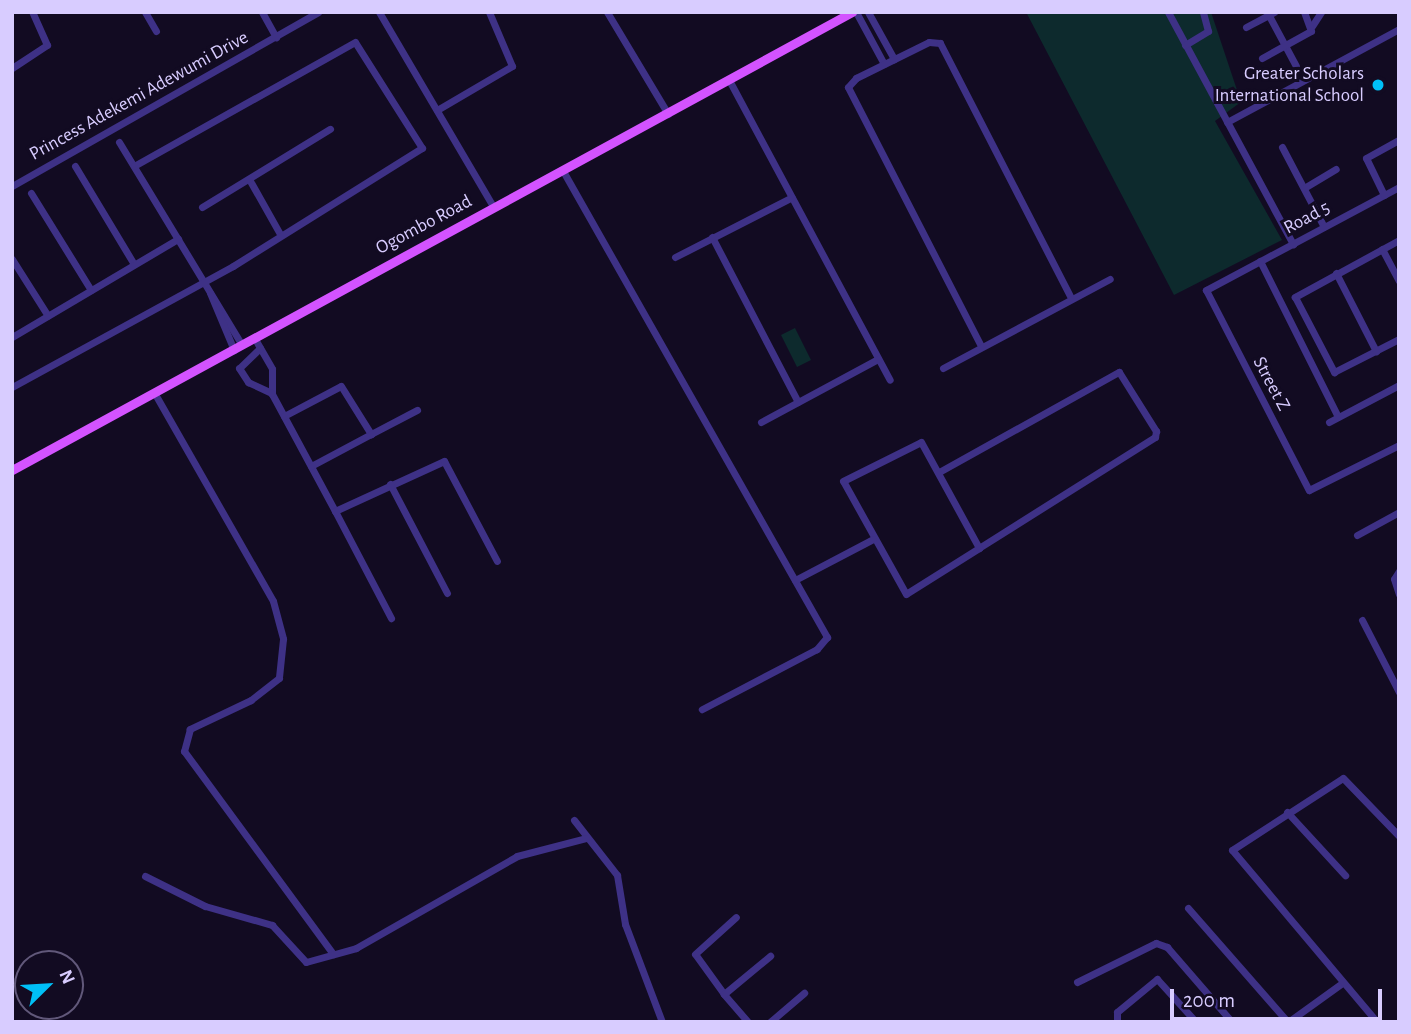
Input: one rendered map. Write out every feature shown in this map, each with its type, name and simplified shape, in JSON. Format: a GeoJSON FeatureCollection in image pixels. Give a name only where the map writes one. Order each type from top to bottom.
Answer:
{"type":"FeatureCollection","features":[{"type":"Feature","properties":{"kind":"main road","name":"Ogombo Road"},"geometry":{"type":"LineString","coordinates":[[12,470],[854,12]]}},
{"type":"Feature","properties":{"kind":"street"},"geometry":{"type":"LineString","coordinates":[[12,68],[47,44],[33,12]]}},
{"type":"Feature","properties":{"kind":"street"},"geometry":{"type":"LineString","coordinates":[[145,12],[156,31]]}},
{"type":"Feature","properties":{"kind":"street"},"geometry":{"type":"LineString","coordinates":[[262,12],[276,37]]}},
{"type":"Feature","properties":{"kind":"street","name":"Princess Adekemi Adewumi Drive"},"geometry":{"type":"LineString","coordinates":[[12,186],[318,12]]}},
{"type":"Feature","properties":{"kind":"street"},"geometry":{"type":"LineString","coordinates":[[379,12],[494,208]]}},
{"type":"Feature","properties":{"kind":"street"},"geometry":{"type":"LineString","coordinates":[[437,110],[512,66],[489,12]]}},
{"type":"Feature","properties":{"kind":"street"},"geometry":{"type":"LineString","coordinates":[[607,12],[668,114]]}},
{"type":"Feature","properties":{"kind":"street"},"geometry":{"type":"LineString","coordinates":[[854,12],[884,64]]}},
{"type":"Feature","properties":{"kind":"street"},"geometry":{"type":"LineString","coordinates":[[868,12],[894,59]]}},
{"type":"Feature","properties":{"kind":"street"},"geometry":{"type":"LineString","coordinates":[[1168,12],[1293,244]]}},
{"type":"Feature","properties":{"kind":"street"},"geometry":{"type":"LineString","coordinates":[[1185,45],[1208,31],[1203,12]]}},
{"type":"Feature","properties":{"kind":"street"},"geometry":{"type":"LineString","coordinates":[[1304,12],[1312,26]]}},
{"type":"Feature","properties":{"kind":"street"},"geometry":{"type":"LineString","coordinates":[[1262,58],[1312,26],[1321,12]]}},
{"type":"Feature","properties":{"kind":"street"},"geometry":{"type":"LineString","coordinates":[[1246,27],[1270,13],[1296,66]]}},
{"type":"Feature","properties":{"kind":"street"},"geometry":{"type":"LineString","coordinates":[[1227,122],[1399,29]]}},
{"type":"Feature","properties":{"kind":"street"},"geometry":{"type":"LineString","coordinates":[[12,387],[203,282],[422,152],[357,42],[134,166]]}},
{"type":"Feature","properties":{"kind":"street"},"geometry":{"type":"LineString","coordinates":[[981,346],[848,87],[884,64],[940,43],[1071,298]]}},
{"type":"Feature","properties":{"kind":"street"},"geometry":{"type":"LineString","coordinates":[[729,80],[890,380]]}},
{"type":"Feature","properties":{"kind":"street"},"geometry":{"type":"LineString","coordinates":[[202,207],[330,129]]}},
{"type":"Feature","properties":{"kind":"street"},"geometry":{"type":"LineString","coordinates":[[1384,195],[1366,158],[1399,140]]}},
{"type":"Feature","properties":{"kind":"street"},"geometry":{"type":"LineString","coordinates":[[119,142],[210,292],[238,348]]}},
{"type":"Feature","properties":{"kind":"street"},"geometry":{"type":"LineString","coordinates":[[1282,147],[1324,228]]}},
{"type":"Feature","properties":{"kind":"street"},"geometry":{"type":"LineString","coordinates":[[75,166],[134,264]]}},
{"type":"Feature","properties":{"kind":"street"},"geometry":{"type":"LineString","coordinates":[[1304,188],[1336,169]]}},
{"type":"Feature","properties":{"kind":"street"},"geometry":{"type":"LineString","coordinates":[[563,170],[795,580],[825,644],[702,709]]}},
{"type":"Feature","properties":{"kind":"street"},"geometry":{"type":"LineString","coordinates":[[249,179],[280,234]]}},
{"type":"Feature","properties":{"kind":"street","name":"Road 5"},"geometry":{"type":"LineString","coordinates":[[1229,276],[1399,187]]}},
{"type":"Feature","properties":{"kind":"street"},"geometry":{"type":"LineString","coordinates":[[31,193],[91,290]]}},
{"type":"Feature","properties":{"kind":"street"},"geometry":{"type":"LineString","coordinates":[[675,257],[792,197]]}},
{"type":"Feature","properties":{"kind":"street"},"geometry":{"type":"LineString","coordinates":[[712,237],[798,402]]}},
{"type":"Feature","properties":{"kind":"street"},"geometry":{"type":"LineString","coordinates":[[12,337],[178,239]]}},
{"type":"Feature","properties":{"kind":"street"},"geometry":{"type":"LineString","coordinates":[[1399,240],[1295,297],[1332,370],[1399,339]]}},
{"type":"Feature","properties":{"kind":"street"},"geometry":{"type":"LineString","coordinates":[[1382,249],[1399,281]]}},
{"type":"Feature","properties":{"kind":"street"},"geometry":{"type":"LineString","coordinates":[[12,259],[48,316]]}},
{"type":"Feature","properties":{"kind":"street"},"geometry":{"type":"LineString","coordinates":[[1260,261],[1339,417]]}},
{"type":"Feature","properties":{"kind":"street"},"geometry":{"type":"LineString","coordinates":[[1336,273],[1376,351]]}},
{"type":"Feature","properties":{"kind":"street","name":"Street Z"},"geometry":{"type":"LineString","coordinates":[[1229,276],[1206,290],[1222,326],[1309,490],[1336,480],[1399,445]]}},
{"type":"Feature","properties":{"kind":"street"},"geometry":{"type":"LineString","coordinates":[[943,368],[1110,279]]}},
{"type":"Feature","properties":{"kind":"street"},"geometry":{"type":"LineString","coordinates":[[255,339],[271,369],[272,394],[391,618]]}},
{"type":"Feature","properties":{"kind":"street"},"geometry":{"type":"LineString","coordinates":[[260,348],[239,368],[248,382],[272,394]]}},
{"type":"Feature","properties":{"kind":"street"},"geometry":{"type":"LineString","coordinates":[[761,422],[878,359]]}},
{"type":"Feature","properties":{"kind":"street"},"geometry":{"type":"LineString","coordinates":[[939,472],[1119,372],[1156,431],[979,548],[902,594],[843,481],[921,442],[979,548]]}},
{"type":"Feature","properties":{"kind":"street"},"geometry":{"type":"LineString","coordinates":[[1329,422],[1399,384]]}},
{"type":"Feature","properties":{"kind":"street"},"geometry":{"type":"LineString","coordinates":[[285,416],[344,387],[371,434]]}},
{"type":"Feature","properties":{"kind":"street"},"geometry":{"type":"LineString","coordinates":[[155,394],[273,601],[283,639],[279,678],[251,700],[190,729],[184,751],[333,954]]}},
{"type":"Feature","properties":{"kind":"street"},"geometry":{"type":"LineString","coordinates":[[311,466],[418,410]]}},
{"type":"Feature","properties":{"kind":"street"},"geometry":{"type":"LineString","coordinates":[[335,511],[444,461],[497,561]]}},
{"type":"Feature","properties":{"kind":"street"},"geometry":{"type":"LineString","coordinates":[[390,484],[447,593]]}},
{"type":"Feature","properties":{"kind":"street"},"geometry":{"type":"LineString","coordinates":[[1357,536],[1399,512]]}},
{"type":"Feature","properties":{"kind":"street"},"geometry":{"type":"LineString","coordinates":[[795,580],[873,539]]}},
{"type":"Feature","properties":{"kind":"street"},"geometry":{"type":"LineString","coordinates":[[1399,571],[1394,579],[1399,594]]}},
{"type":"Feature","properties":{"kind":"street"},"geometry":{"type":"LineString","coordinates":[[1362,620],[1399,692]]}},
{"type":"Feature","properties":{"kind":"street"},"geometry":{"type":"LineString","coordinates":[[1377,1022],[1232,855],[1233,847],[1287,812],[1347,779],[1399,836]]}},
{"type":"Feature","properties":{"kind":"street"},"geometry":{"type":"LineString","coordinates":[[1287,812],[1345,874]]}},
{"type":"Feature","properties":{"kind":"street"},"geometry":{"type":"LineString","coordinates":[[574,820],[617,875],[625,924],[662,1022]]}},
{"type":"Feature","properties":{"kind":"street"},"geometry":{"type":"LineString","coordinates":[[145,876],[205,906],[272,925],[302,961],[356,948],[517,856],[586,838]]}},
{"type":"Feature","properties":{"kind":"street"},"geometry":{"type":"LineString","coordinates":[[1188,908],[1288,1021],[1342,983]]}},
{"type":"Feature","properties":{"kind":"street"},"geometry":{"type":"LineString","coordinates":[[736,917],[695,954],[748,1022]]}},
{"type":"Feature","properties":{"kind":"street"},"geometry":{"type":"LineString","coordinates":[[1077,982],[1157,943],[1167,947],[1232,1022]]}},
{"type":"Feature","properties":{"kind":"street"},"geometry":{"type":"LineString","coordinates":[[724,994],[770,956]]}},
{"type":"Feature","properties":{"kind":"street"},"geometry":{"type":"LineString","coordinates":[[1117,1022],[1117,1012],[1157,979],[1196,1022]]}},
{"type":"Feature","properties":{"kind":"street"},"geometry":{"type":"LineString","coordinates":[[770,1022],[804,993]]}},
{"type":"Feature","properties":{"kind":"green space"},"geometry":{"type":"Polygon","coordinates":[[[1026,12],[1211,12],[1241,102],[1215,121],[1282,240],[1174,295],[1026,12]]]}},
{"type":"Feature","properties":{"kind":"green space"},"geometry":{"type":"Polygon","coordinates":[[[795,328],[811,360],[797,367],[781,335],[795,328]]]}},
{"type":"Feature","properties":{"kind":"place","name":"Greater Scholars International School"},"geometry":{"type":"Point","coordinates":[1378,85]}}]}
